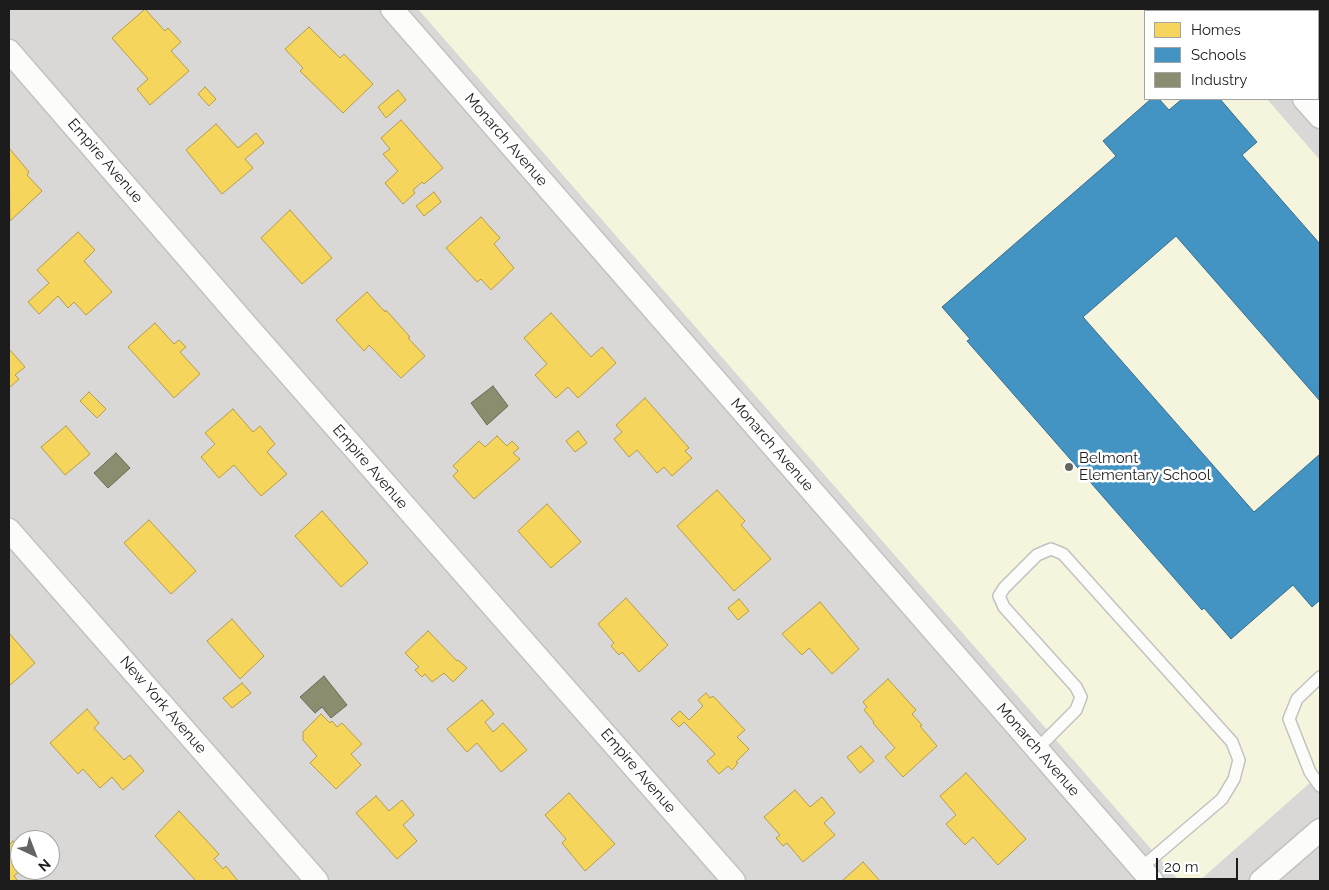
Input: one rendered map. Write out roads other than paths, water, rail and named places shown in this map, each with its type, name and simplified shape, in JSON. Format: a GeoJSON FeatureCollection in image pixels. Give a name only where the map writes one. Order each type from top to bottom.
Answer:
{"type":"FeatureCollection","features":[{"type":"Feature","properties":{"kind":"street","name":"Monarch Avenue"},"geometry":{"type":"LineString","coordinates":[[392,9],[1147,875]]}},
{"type":"Feature","properties":{"kind":"street","name":"Empire Avenue"},"geometry":{"type":"LineString","coordinates":[[9,50],[254,334],[734,881]]}},
{"type":"Feature","properties":{"kind":"street"},"geometry":{"type":"LineString","coordinates":[[1305,100],[1320,117]]}},
{"type":"Feature","properties":{"kind":"street","name":"New York Avenue"},"geometry":{"type":"LineString","coordinates":[[9,530],[317,881]]}},
{"type":"Feature","properties":{"kind":"street"},"geometry":{"type":"LineString","coordinates":[[1261,881],[1320,830]]}},
{"type":"Feature","properties":{"kind":"lane"},"geometry":{"type":"LineString","coordinates":[[1037,749],[1076,710],[1081,697],[1076,687],[1004,607],[999,596],[1004,588],[1037,555],[1051,549],[1063,554],[1232,742],[1239,760],[1234,779],[1222,798],[1184,831],[1147,875]]}},
{"type":"Feature","properties":{"kind":"lane"},"geometry":{"type":"LineString","coordinates":[[1320,677],[1297,699],[1289,719],[1310,772],[1320,786]]}},
{"type":"Feature","properties":{"kind":"place","name":"Belmont Elementary School"},"geometry":{"type":"Point","coordinates":[1069,467]}}]}
